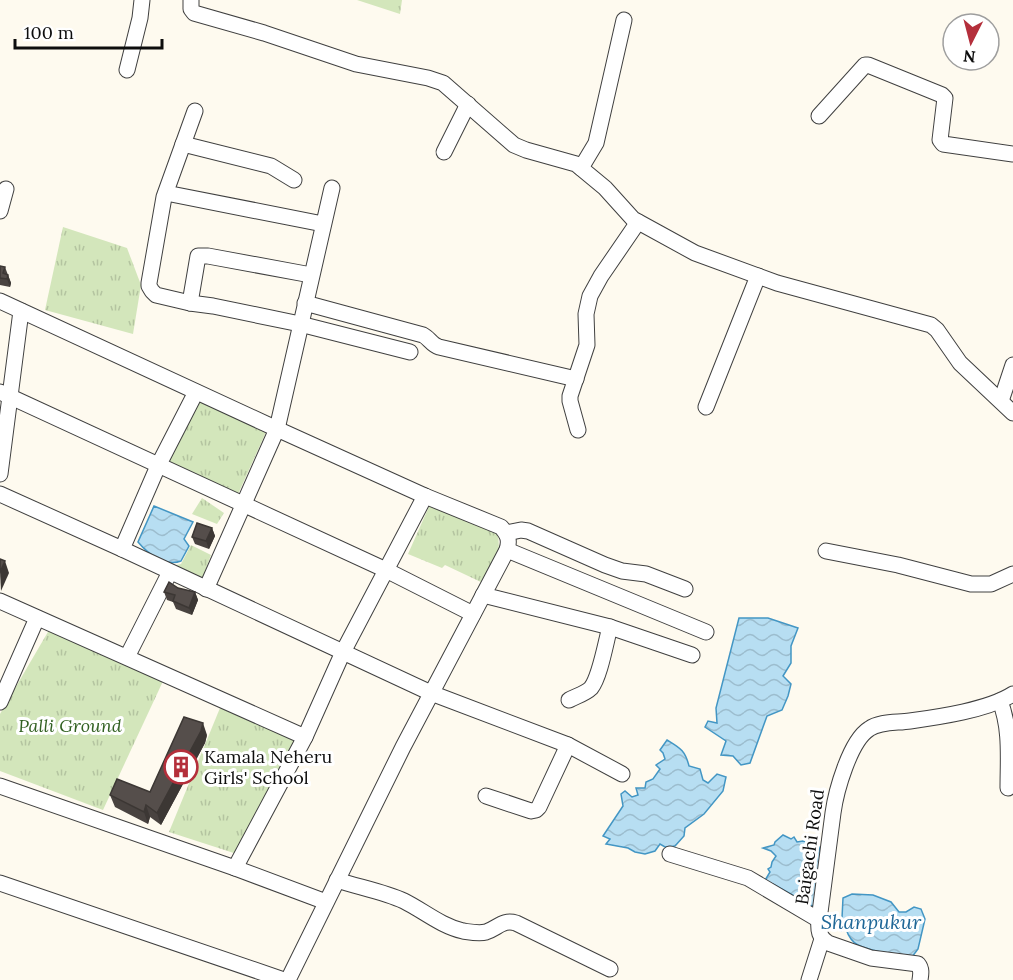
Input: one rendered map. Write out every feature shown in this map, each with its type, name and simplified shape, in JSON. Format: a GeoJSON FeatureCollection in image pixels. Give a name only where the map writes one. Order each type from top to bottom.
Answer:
{"type":"FeatureCollection","features":[{"type":"Feature","properties":{"kind":"street"},"geometry":{"type":"LineString","coordinates":[[127,70],[140,18],[142,0]]}},
{"type":"Feature","properties":{"kind":"street"},"geometry":{"type":"LineString","coordinates":[[190,0],[194,13],[264,33],[356,64],[435,80],[450,89],[514,145],[572,162],[605,188],[633,219],[695,253],[758,276],[931,325],[960,363],[1013,412]]}},
{"type":"Feature","properties":{"kind":"street"},"geometry":{"type":"LineString","coordinates":[[581,168],[596,143],[624,20]]}},
{"type":"Feature","properties":{"kind":"street"},"geometry":{"type":"LineString","coordinates":[[819,116],[865,65],[868,65],[945,98],[940,140],[943,144],[1013,154]]}},
{"type":"Feature","properties":{"kind":"street"},"geometry":{"type":"LineString","coordinates":[[444,152],[468,104]]}},
{"type":"Feature","properties":{"kind":"street"},"geometry":{"type":"LineString","coordinates":[[195,111],[161,207],[149,286],[152,291],[156,295],[300,324],[410,352]]}},
{"type":"Feature","properties":{"kind":"street"},"geometry":{"type":"LineString","coordinates":[[183,144],[271,166],[294,180]]}},
{"type":"Feature","properties":{"kind":"street"},"geometry":{"type":"LineString","coordinates":[[206,589],[277,429],[332,188]]}},
{"type":"Feature","properties":{"kind":"street"},"geometry":{"type":"LineString","coordinates":[[0,211],[6,189]]}},
{"type":"Feature","properties":{"kind":"street"},"geometry":{"type":"LineString","coordinates":[[166,193],[323,224]]}},
{"type":"Feature","properties":{"kind":"street"},"geometry":{"type":"LineString","coordinates":[[578,430],[570,396],[587,345],[586,314],[590,296],[638,222]]}},
{"type":"Feature","properties":{"kind":"street"},"geometry":{"type":"LineString","coordinates":[[190,303],[198,256],[311,275]]}},
{"type":"Feature","properties":{"kind":"street"},"geometry":{"type":"LineString","coordinates":[[706,406],[758,276]]}},
{"type":"Feature","properties":{"kind":"street"},"geometry":{"type":"LineString","coordinates":[[0,301],[425,496],[501,527],[507,533],[509,542],[507,550],[431,693],[286,980],[0,883]]}},
{"type":"Feature","properties":{"kind":"street"},"geometry":{"type":"LineString","coordinates":[[305,303],[423,335],[435,346],[576,379]]}},
{"type":"Feature","properties":{"kind":"street"},"geometry":{"type":"LineString","coordinates":[[0,474],[5,395],[21,311]]}},
{"type":"Feature","properties":{"kind":"street"},"geometry":{"type":"LineString","coordinates":[[1001,401],[1013,365]]}},
{"type":"Feature","properties":{"kind":"street"},"geometry":{"type":"LineString","coordinates":[[122,549],[158,466],[196,392]]}},
{"type":"Feature","properties":{"kind":"street"},"geometry":{"type":"LineString","coordinates":[[5,395],[386,570],[473,614]]}},
{"type":"Feature","properties":{"kind":"street"},"geometry":{"type":"LineString","coordinates":[[0,494],[431,693],[568,745],[622,774]]}},
{"type":"Feature","properties":{"kind":"street"},"geometry":{"type":"LineString","coordinates":[[235,868],[305,737],[343,652],[425,496]]}},
{"type":"Feature","properties":{"kind":"street"},"geometry":{"type":"LineString","coordinates":[[507,533],[528,531],[605,565],[622,571],[646,574],[685,589]]}},
{"type":"Feature","properties":{"kind":"street"},"geometry":{"type":"LineString","coordinates":[[507,550],[706,632]]}},
{"type":"Feature","properties":{"kind":"street"},"geometry":{"type":"LineString","coordinates":[[825,551],[898,565],[971,585],[991,584],[1013,574]]}},
{"type":"Feature","properties":{"kind":"street"},"geometry":{"type":"LineString","coordinates":[[127,657],[170,572]]}},
{"type":"Feature","properties":{"kind":"street"},"geometry":{"type":"LineString","coordinates":[[483,595],[610,627],[692,655]]}},
{"type":"Feature","properties":{"kind":"street"},"geometry":{"type":"LineString","coordinates":[[0,601],[305,737]]}},
{"type":"Feature","properties":{"kind":"street"},"geometry":{"type":"LineString","coordinates":[[0,702],[37,618]]}},
{"type":"Feature","properties":{"kind":"street"},"geometry":{"type":"LineString","coordinates":[[569,700],[591,688],[596,679],[610,627]]}},
{"type":"Feature","properties":{"kind":"street"},"geometry":{"type":"LineString","coordinates":[[1007,698],[1005,714],[1009,741],[1008,788]]}},
{"type":"Feature","properties":{"kind":"street","name":"Baigachi Road"},"geometry":{"type":"LineString","coordinates":[[822,939],[819,935],[819,920],[835,795],[842,774],[859,739],[867,730],[876,725],[968,710],[1007,698]]}},
{"type":"Feature","properties":{"kind":"street"},"geometry":{"type":"LineString","coordinates":[[486,796],[531,811],[536,810],[568,745]]}},
{"type":"Feature","properties":{"kind":"street"},"geometry":{"type":"LineString","coordinates":[[0,786],[327,902]]}},
{"type":"Feature","properties":{"kind":"street"},"geometry":{"type":"LineString","coordinates":[[670,854],[748,878],[819,920]]}},
{"type":"Feature","properties":{"kind":"street"},"geometry":{"type":"LineString","coordinates":[[337,880],[405,902],[445,925],[464,931],[487,932],[503,923],[516,923],[610,969]]}},
{"type":"Feature","properties":{"kind":"street"},"geometry":{"type":"LineString","coordinates":[[809,980],[822,939],[871,958],[918,964],[921,967],[920,980]]}},
{"type":"Feature","properties":{"kind":"green space"},"geometry":{"type":"Polygon","coordinates":[[[357,0],[402,0],[400,14],[357,0]]]}},
{"type":"Feature","properties":{"kind":"green space"},"geometry":{"type":"Polygon","coordinates":[[[63,227],[127,248],[141,285],[133,334],[45,310],[63,227]]]}},
{"type":"Feature","properties":{"kind":"green space"},"geometry":{"type":"Polygon","coordinates":[[[198,394],[266,432],[234,503],[160,466],[198,394]]]}},
{"type":"Feature","properties":{"kind":"green space"},"geometry":{"type":"Polygon","coordinates":[[[202,498],[224,513],[217,524],[192,514],[202,498]]]}},
{"type":"Feature","properties":{"kind":"green space"},"geometry":{"type":"Polygon","coordinates":[[[431,502],[498,532],[499,549],[483,583],[445,565],[442,568],[408,554],[431,502]]]}},
{"type":"Feature","properties":{"kind":"green space"},"geometry":{"type":"Polygon","coordinates":[[[191,545],[211,555],[201,582],[171,566],[181,564],[191,545]]]}},
{"type":"Feature","properties":{"kind":"green space","name":"Palli Ground"},"geometry":{"type":"Polygon","coordinates":[[[52,625],[164,679],[103,810],[0,771],[0,714],[52,625]]]}},
{"type":"Feature","properties":{"kind":"green space"},"geometry":{"type":"Polygon","coordinates":[[[220,708],[297,740],[240,855],[169,832],[220,708]]]}},
{"type":"Feature","properties":{"kind":"water"},"geometry":{"type":"Polygon","coordinates":[[[154,506],[193,522],[184,539],[189,546],[181,561],[163,561],[138,542],[154,506]]]}},
{"type":"Feature","properties":{"kind":"water"},"geometry":{"type":"Polygon","coordinates":[[[739,618],[768,618],[798,628],[791,646],[791,663],[783,676],[791,684],[788,696],[782,710],[767,716],[750,763],[741,765],[733,756],[721,755],[726,741],[705,727],[708,721],[717,723],[716,708],[739,618]]]}},
{"type":"Feature","properties":{"kind":"water"},"geometry":{"type":"Polygon","coordinates":[[[667,740],[681,750],[689,766],[700,769],[703,780],[708,783],[717,774],[726,777],[723,791],[704,814],[685,828],[684,836],[675,846],[665,847],[660,844],[655,851],[645,854],[606,844],[610,839],[603,836],[623,806],[621,794],[625,791],[632,797],[638,795],[636,788],[645,788],[646,782],[653,779],[660,769],[656,765],[665,759],[660,750],[667,740]]]}},
{"type":"Feature","properties":{"kind":"water","name":"Shanpukur"},"geometry":{"type":"Polygon","coordinates":[[[783,835],[791,839],[794,837],[797,842],[803,841],[819,847],[821,857],[815,905],[812,906],[773,884],[764,882],[770,872],[768,869],[776,856],[763,848],[774,845],[783,835]]]}},
{"type":"Feature","properties":{"kind":"water","name":"Shanpukur"},"geometry":{"type":"Polygon","coordinates":[[[852,894],[873,895],[891,902],[899,912],[906,912],[914,907],[921,909],[925,919],[918,949],[912,957],[884,953],[858,945],[846,929],[843,928],[841,931],[834,926],[833,921],[838,922],[842,918],[843,898],[852,894]]]}},
{"type":"Feature","properties":{"kind":"building"},"geometry":{"type":"Polygon","coordinates":[[[0,266],[5,267],[3,273],[8,275],[7,279],[0,278],[0,266]]]}},
{"type":"Feature","properties":{"kind":"building"},"geometry":{"type":"Polygon","coordinates":[[[197,523],[212,528],[206,541],[192,537],[197,523]]]}},
{"type":"Feature","properties":{"kind":"building"},"geometry":{"type":"Polygon","coordinates":[[[0,559],[5,561],[0,572],[0,559]]]}},
{"type":"Feature","properties":{"kind":"building"},"geometry":{"type":"Polygon","coordinates":[[[169,582],[178,588],[195,592],[189,608],[173,601],[175,595],[164,592],[169,582]]]}},
{"type":"Feature","properties":{"kind":"building"},"geometry":{"type":"Polygon","coordinates":[[[184,717],[203,723],[201,731],[157,813],[146,805],[144,812],[110,795],[117,779],[150,792],[184,717]]]}},
{"type":"Feature","properties":{"kind":"place","name":"Kamala Neheru Girls' School"},"geometry":{"type":"Point","coordinates":[181,767]}}]}
